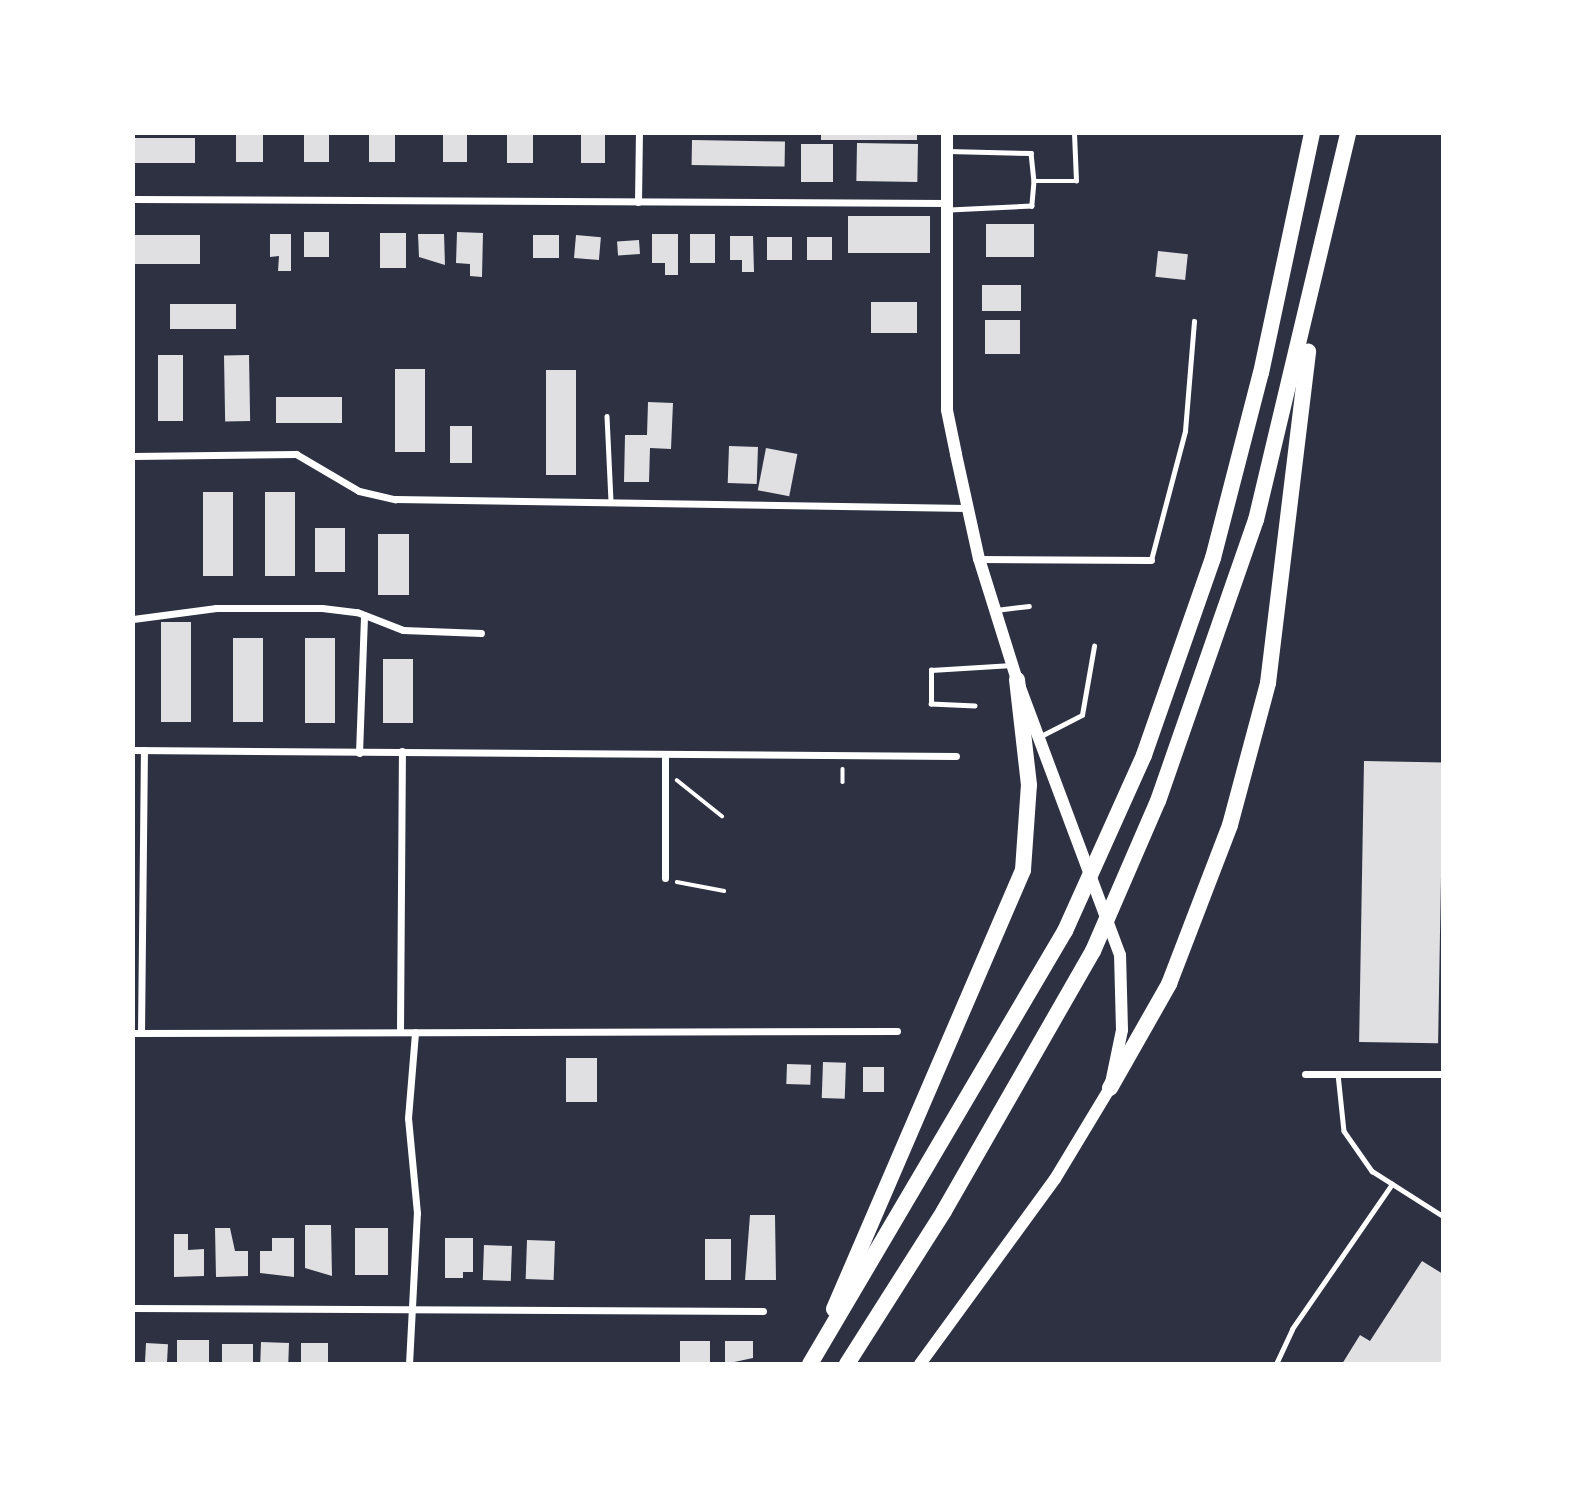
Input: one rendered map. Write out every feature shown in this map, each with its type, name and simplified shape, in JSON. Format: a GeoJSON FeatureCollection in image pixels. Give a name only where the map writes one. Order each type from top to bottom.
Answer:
{"type":"FeatureCollection","features":[{"type":"Feature","properties":{"kind":"highway"},"geometry":{"type":"LineString","coordinates":[[810,1364],[1065,931],[1144,755],[1213,558],[1261,373],[1312,133]]}},
{"type":"Feature","properties":{"kind":"highway"},"geometry":{"type":"LineString","coordinates":[[847,1364],[944,1211],[1093,951],[1212,660],[1311,310],[1348,133]]}},
{"type":"Feature","properties":{"kind":"highway"},"geometry":{"type":"LineString","coordinates":[[1110,1088],[1204,906],[1268,683],[1311,310]]}},
{"type":"Feature","properties":{"kind":"highway"},"geometry":{"type":"LineString","coordinates":[[810,1364],[1023,870],[1030,785],[1015,673]]}},
{"type":"Feature","properties":{"kind":"main road"},"geometry":{"type":"LineString","coordinates":[[920,1364],[1055,1179],[1110,1088],[1122,1030],[1117,943],[1015,673],[979,559],[947,410],[947,133]]}},
{"type":"Feature","properties":{"kind":"street"},"geometry":{"type":"LineString","coordinates":[[638,202],[639,133]]}},
{"type":"Feature","properties":{"kind":"street"},"geometry":{"type":"LineString","coordinates":[[133,199],[947,207]]}},
{"type":"Feature","properties":{"kind":"street"},"geometry":{"type":"LineString","coordinates":[[133,456],[296,454],[327,467],[359,491],[395,499],[967,508]]}},
{"type":"Feature","properties":{"kind":"street"},"geometry":{"type":"LineString","coordinates":[[979,559],[1151,560]]}},
{"type":"Feature","properties":{"kind":"street"},"geometry":{"type":"LineString","coordinates":[[133,620],[216,608],[322,608],[363,615],[403,631],[481,633]]}},
{"type":"Feature","properties":{"kind":"street"},"geometry":{"type":"LineString","coordinates":[[359,753],[363,615]]}},
{"type":"Feature","properties":{"kind":"street"},"geometry":{"type":"LineString","coordinates":[[133,750],[956,756]]}},
{"type":"Feature","properties":{"kind":"street"},"geometry":{"type":"LineString","coordinates":[[144,750],[137,1033],[897,1031]]}},
{"type":"Feature","properties":{"kind":"street"},"geometry":{"type":"LineString","coordinates":[[400,1031],[402,751]]}},
{"type":"Feature","properties":{"kind":"street"},"geometry":{"type":"LineString","coordinates":[[665,878],[666,754]]}},
{"type":"Feature","properties":{"kind":"street"},"geometry":{"type":"LineString","coordinates":[[133,882],[142,882]]}},
{"type":"Feature","properties":{"kind":"street"},"geometry":{"type":"LineString","coordinates":[[409,1364],[416,1213],[408,1118],[415,1032]]}},
{"type":"Feature","properties":{"kind":"street"},"geometry":{"type":"LineString","coordinates":[[1305,1074],[1443,1074]]}},
{"type":"Feature","properties":{"kind":"street"},"geometry":{"type":"LineString","coordinates":[[133,1308],[410,1305],[764,1311]]}},
{"type":"Feature","properties":{"kind":"lane"},"geometry":{"type":"LineString","coordinates":[[1034,181],[1076,181],[1074,133]]}},
{"type":"Feature","properties":{"kind":"lane"},"geometry":{"type":"LineString","coordinates":[[947,151],[1031,153],[1034,181],[1032,206],[947,207]]}},
{"type":"Feature","properties":{"kind":"lane"},"geometry":{"type":"LineString","coordinates":[[1151,560],[1185,431],[1194,321]]}},
{"type":"Feature","properties":{"kind":"lane"},"geometry":{"type":"LineString","coordinates":[[607,416],[611,503]]}},
{"type":"Feature","properties":{"kind":"lane"},"geometry":{"type":"LineString","coordinates":[[995,610],[1029,606]]}},
{"type":"Feature","properties":{"kind":"lane"},"geometry":{"type":"LineString","coordinates":[[1038,737],[1082,715],[1094,646]]}},
{"type":"Feature","properties":{"kind":"lane"},"geometry":{"type":"LineString","coordinates":[[975,706],[931,704],[931,670],[1015,673]]}},
{"type":"Feature","properties":{"kind":"lane"},"geometry":{"type":"LineString","coordinates":[[1338,1074],[1344,1131],[1372,1171],[1443,1216]]}},
{"type":"Feature","properties":{"kind":"lane"},"geometry":{"type":"LineString","coordinates":[[1276,1364],[1292,1329],[1392,1184]]}},
{"type":"Feature","properties":{"kind":"path"},"geometry":{"type":"LineString","coordinates":[[843,769],[843,782]]}},
{"type":"Feature","properties":{"kind":"path"},"geometry":{"type":"LineString","coordinates":[[665,775],[722,816]]}},
{"type":"Feature","properties":{"kind":"path"},"geometry":{"type":"LineString","coordinates":[[665,878],[724,891]]}},
{"type":"Feature","properties":{"kind":"building"},"geometry":{"type":"Polygon","coordinates":[[[236,133],[263,133],[263,162],[236,162],[236,133]]]}},
{"type":"Feature","properties":{"kind":"building"},"geometry":{"type":"Polygon","coordinates":[[[304,133],[329,133],[329,162],[304,162],[304,133]]]}},
{"type":"Feature","properties":{"kind":"building"},"geometry":{"type":"Polygon","coordinates":[[[369,133],[395,133],[395,162],[369,162],[369,133]]]}},
{"type":"Feature","properties":{"kind":"building"},"geometry":{"type":"Polygon","coordinates":[[[443,133],[467,133],[467,162],[443,162],[443,133]]]}},
{"type":"Feature","properties":{"kind":"building"},"geometry":{"type":"Polygon","coordinates":[[[507,133],[533,133],[533,163],[507,163],[507,133]]]}},
{"type":"Feature","properties":{"kind":"building"},"geometry":{"type":"Polygon","coordinates":[[[581,133],[605,133],[605,163],[581,163],[581,133]]]}},
{"type":"Feature","properties":{"kind":"building"},"geometry":{"type":"Polygon","coordinates":[[[821,133],[917,133],[917,140],[821,140],[821,133]]]}},
{"type":"Feature","properties":{"kind":"building"},"geometry":{"type":"Polygon","coordinates":[[[133,138],[195,138],[195,163],[133,163],[133,138]]]}},
{"type":"Feature","properties":{"kind":"building"},"geometry":{"type":"Polygon","coordinates":[[[692,140],[785,142],[785,167],[692,165],[692,140]]]}},
{"type":"Feature","properties":{"kind":"building"},"geometry":{"type":"Polygon","coordinates":[[[857,143],[918,144],[917,182],[856,181],[857,143]]]}},
{"type":"Feature","properties":{"kind":"building"},"geometry":{"type":"Polygon","coordinates":[[[801,144],[833,144],[833,182],[801,182],[801,144]]]}},
{"type":"Feature","properties":{"kind":"building"},"geometry":{"type":"Polygon","coordinates":[[[848,216],[930,216],[930,253],[848,253],[848,216]]]}},
{"type":"Feature","properties":{"kind":"building"},"geometry":{"type":"Polygon","coordinates":[[[986,224],[1034,224],[1034,257],[986,257],[986,224]]]}},
{"type":"Feature","properties":{"kind":"building"},"geometry":{"type":"Polygon","coordinates":[[[304,232],[329,232],[329,257],[304,257],[304,232]]]}},
{"type":"Feature","properties":{"kind":"building"},"geometry":{"type":"Polygon","coordinates":[[[457,232],[483,233],[482,277],[470,276],[470,264],[456,263],[457,232]]]}},
{"type":"Feature","properties":{"kind":"building"},"geometry":{"type":"Polygon","coordinates":[[[380,233],[406,233],[406,268],[380,268],[380,233]]]}},
{"type":"Feature","properties":{"kind":"building"},"geometry":{"type":"Polygon","coordinates":[[[270,234],[291,234],[291,271],[278,271],[279,256],[270,257],[270,234]]]}},
{"type":"Feature","properties":{"kind":"building"},"geometry":{"type":"Polygon","coordinates":[[[418,234],[444,234],[445,265],[419,257],[418,234]]]}},
{"type":"Feature","properties":{"kind":"building"},"geometry":{"type":"Polygon","coordinates":[[[652,234],[678,234],[678,275],[665,275],[665,263],[652,263],[652,234]]]}},
{"type":"Feature","properties":{"kind":"building"},"geometry":{"type":"Polygon","coordinates":[[[690,234],[715,234],[715,263],[690,263],[690,234]]]}},
{"type":"Feature","properties":{"kind":"building"},"geometry":{"type":"Polygon","coordinates":[[[133,235],[200,235],[200,264],[133,264],[133,235]]]}},
{"type":"Feature","properties":{"kind":"building"},"geometry":{"type":"Polygon","coordinates":[[[533,235],[559,235],[559,258],[533,258],[533,235]]]}},
{"type":"Feature","properties":{"kind":"building"},"geometry":{"type":"Polygon","coordinates":[[[576,235],[601,237],[599,260],[574,258],[576,235]]]}},
{"type":"Feature","properties":{"kind":"building"},"geometry":{"type":"Polygon","coordinates":[[[730,236],[753,236],[754,272],[742,272],[742,260],[730,260],[730,236]]]}},
{"type":"Feature","properties":{"kind":"building"},"geometry":{"type":"Polygon","coordinates":[[[767,237],[792,237],[792,260],[767,260],[767,237]]]}},
{"type":"Feature","properties":{"kind":"building"},"geometry":{"type":"Polygon","coordinates":[[[807,237],[832,237],[832,260],[807,260],[807,237]]]}},
{"type":"Feature","properties":{"kind":"building"},"geometry":{"type":"Polygon","coordinates":[[[639,240],[640,254],[618,256],[617,242],[639,240]]]}},
{"type":"Feature","properties":{"kind":"building"},"geometry":{"type":"Polygon","coordinates":[[[1158,251],[1188,254],[1185,280],[1155,277],[1158,251]]]}},
{"type":"Feature","properties":{"kind":"building"},"geometry":{"type":"Polygon","coordinates":[[[982,285],[1021,285],[1021,311],[982,311],[982,285]]]}},
{"type":"Feature","properties":{"kind":"building"},"geometry":{"type":"Polygon","coordinates":[[[871,302],[917,302],[917,333],[871,333],[871,302]]]}},
{"type":"Feature","properties":{"kind":"building"},"geometry":{"type":"Polygon","coordinates":[[[170,304],[236,304],[236,329],[170,329],[170,304]]]}},
{"type":"Feature","properties":{"kind":"building"},"geometry":{"type":"Polygon","coordinates":[[[985,320],[1020,320],[1020,354],[985,354],[985,320]]]}},
{"type":"Feature","properties":{"kind":"building"},"geometry":{"type":"Polygon","coordinates":[[[158,355],[183,355],[183,421],[158,421],[158,355]]]}},
{"type":"Feature","properties":{"kind":"building"},"geometry":{"type":"Polygon","coordinates":[[[224,355],[249,355],[250,421],[225,421],[224,355]]]}},
{"type":"Feature","properties":{"kind":"building"},"geometry":{"type":"Polygon","coordinates":[[[395,369],[425,369],[425,452],[395,452],[395,369]]]}},
{"type":"Feature","properties":{"kind":"building"},"geometry":{"type":"Polygon","coordinates":[[[546,370],[576,370],[576,475],[546,475],[546,370]]]}},
{"type":"Feature","properties":{"kind":"building"},"geometry":{"type":"Polygon","coordinates":[[[276,397],[342,397],[342,423],[276,423],[276,397]]]}},
{"type":"Feature","properties":{"kind":"building"},"geometry":{"type":"Polygon","coordinates":[[[648,402],[673,403],[671,449],[650,448],[649,482],[624,482],[625,435],[647,435],[648,402]]]}},
{"type":"Feature","properties":{"kind":"building"},"geometry":{"type":"Polygon","coordinates":[[[450,426],[472,426],[472,463],[450,463],[450,426]]]}},
{"type":"Feature","properties":{"kind":"building"},"geometry":{"type":"Polygon","coordinates":[[[729,446],[758,447],[757,484],[728,483],[729,446]]]}},
{"type":"Feature","properties":{"kind":"building"},"geometry":{"type":"Polygon","coordinates":[[[766,448],[797,454],[789,496],[758,490],[766,448]]]}},
{"type":"Feature","properties":{"kind":"building"},"geometry":{"type":"Polygon","coordinates":[[[203,492],[233,492],[233,576],[203,576],[203,492]]]}},
{"type":"Feature","properties":{"kind":"building"},"geometry":{"type":"Polygon","coordinates":[[[265,492],[295,492],[295,576],[265,576],[265,492]]]}},
{"type":"Feature","properties":{"kind":"building"},"geometry":{"type":"Polygon","coordinates":[[[315,528],[345,528],[345,572],[315,572],[315,528]]]}},
{"type":"Feature","properties":{"kind":"building"},"geometry":{"type":"Polygon","coordinates":[[[378,534],[409,534],[409,595],[378,595],[378,534]]]}},
{"type":"Feature","properties":{"kind":"building"},"geometry":{"type":"Polygon","coordinates":[[[161,622],[191,622],[191,722],[161,722],[161,622]]]}},
{"type":"Feature","properties":{"kind":"building"},"geometry":{"type":"Polygon","coordinates":[[[233,638],[263,638],[263,722],[233,722],[233,638]]]}},
{"type":"Feature","properties":{"kind":"building"},"geometry":{"type":"Polygon","coordinates":[[[305,638],[335,638],[335,723],[305,723],[305,638]]]}},
{"type":"Feature","properties":{"kind":"building"},"geometry":{"type":"Polygon","coordinates":[[[383,659],[413,659],[413,723],[383,723],[383,659]]]}},
{"type":"Feature","properties":{"kind":"building"},"geometry":{"type":"Polygon","coordinates":[[[1364,761],[1443,762],[1438,1043],[1359,1042],[1364,761]]]}},
{"type":"Feature","properties":{"kind":"building"},"geometry":{"type":"Polygon","coordinates":[[[566,1058],[597,1058],[597,1102],[566,1102],[566,1058]]]}},
{"type":"Feature","properties":{"kind":"building"},"geometry":{"type":"Polygon","coordinates":[[[823,1062],[846,1063],[845,1099],[822,1098],[823,1062]]]}},
{"type":"Feature","properties":{"kind":"building"},"geometry":{"type":"Polygon","coordinates":[[[787,1064],[811,1065],[810,1085],[786,1084],[787,1064]]]}},
{"type":"Feature","properties":{"kind":"building"},"geometry":{"type":"Polygon","coordinates":[[[863,1067],[884,1067],[884,1092],[863,1092],[863,1067]]]}},
{"type":"Feature","properties":{"kind":"building"},"geometry":{"type":"Polygon","coordinates":[[[750,1215],[775,1215],[776,1280],[745,1280],[750,1215]]]}},
{"type":"Feature","properties":{"kind":"building"},"geometry":{"type":"Polygon","coordinates":[[[305,1225],[331,1225],[332,1276],[305,1268],[305,1225]]]}},
{"type":"Feature","properties":{"kind":"building"},"geometry":{"type":"Polygon","coordinates":[[[215,1228],[230,1228],[235,1251],[248,1251],[248,1276],[216,1277],[215,1228]]]}},
{"type":"Feature","properties":{"kind":"building"},"geometry":{"type":"Polygon","coordinates":[[[355,1228],[388,1228],[388,1275],[355,1275],[355,1228]]]}},
{"type":"Feature","properties":{"kind":"building"},"geometry":{"type":"Polygon","coordinates":[[[174,1234],[188,1234],[188,1250],[204,1249],[204,1276],[174,1277],[174,1234]]]}},
{"type":"Feature","properties":{"kind":"building"},"geometry":{"type":"Polygon","coordinates":[[[272,1238],[294,1238],[294,1277],[260,1273],[260,1251],[272,1251],[272,1238]]]}},
{"type":"Feature","properties":{"kind":"building"},"geometry":{"type":"Polygon","coordinates":[[[445,1238],[473,1238],[473,1272],[463,1272],[463,1278],[445,1278],[445,1238]]]}},
{"type":"Feature","properties":{"kind":"building"},"geometry":{"type":"Polygon","coordinates":[[[705,1239],[731,1239],[731,1280],[705,1280],[705,1239]]]}},
{"type":"Feature","properties":{"kind":"building"},"geometry":{"type":"Polygon","coordinates":[[[527,1240],[555,1241],[554,1280],[526,1279],[527,1240]]]}},
{"type":"Feature","properties":{"kind":"building"},"geometry":{"type":"Polygon","coordinates":[[[484,1245],[512,1246],[511,1281],[483,1280],[484,1245]]]}},
{"type":"Feature","properties":{"kind":"building"},"geometry":{"type":"Polygon","coordinates":[[[1422,1261],[1443,1274],[1443,1364],[1342,1364],[1360,1335],[1370,1341],[1422,1261]]]}},
{"type":"Feature","properties":{"kind":"building"},"geometry":{"type":"Polygon","coordinates":[[[177,1340],[209,1340],[209,1364],[177,1364],[177,1340]]]}},
{"type":"Feature","properties":{"kind":"building"},"geometry":{"type":"Polygon","coordinates":[[[680,1341],[710,1341],[710,1364],[680,1364],[680,1341]]]}},
{"type":"Feature","properties":{"kind":"building"},"geometry":{"type":"Polygon","coordinates":[[[725,1341],[753,1341],[753,1358],[725,1364],[725,1341]]]}},
{"type":"Feature","properties":{"kind":"building"},"geometry":{"type":"Polygon","coordinates":[[[261,1342],[289,1343],[288,1364],[260,1364],[261,1342]]]}},
{"type":"Feature","properties":{"kind":"building"},"geometry":{"type":"Polygon","coordinates":[[[146,1343],[168,1344],[167,1364],[145,1364],[146,1343]]]}},
{"type":"Feature","properties":{"kind":"building"},"geometry":{"type":"Polygon","coordinates":[[[301,1343],[328,1343],[328,1364],[301,1364],[301,1343]]]}},
{"type":"Feature","properties":{"kind":"building"},"geometry":{"type":"Polygon","coordinates":[[[222,1344],[253,1344],[253,1364],[222,1364],[222,1344]]]}}]}
